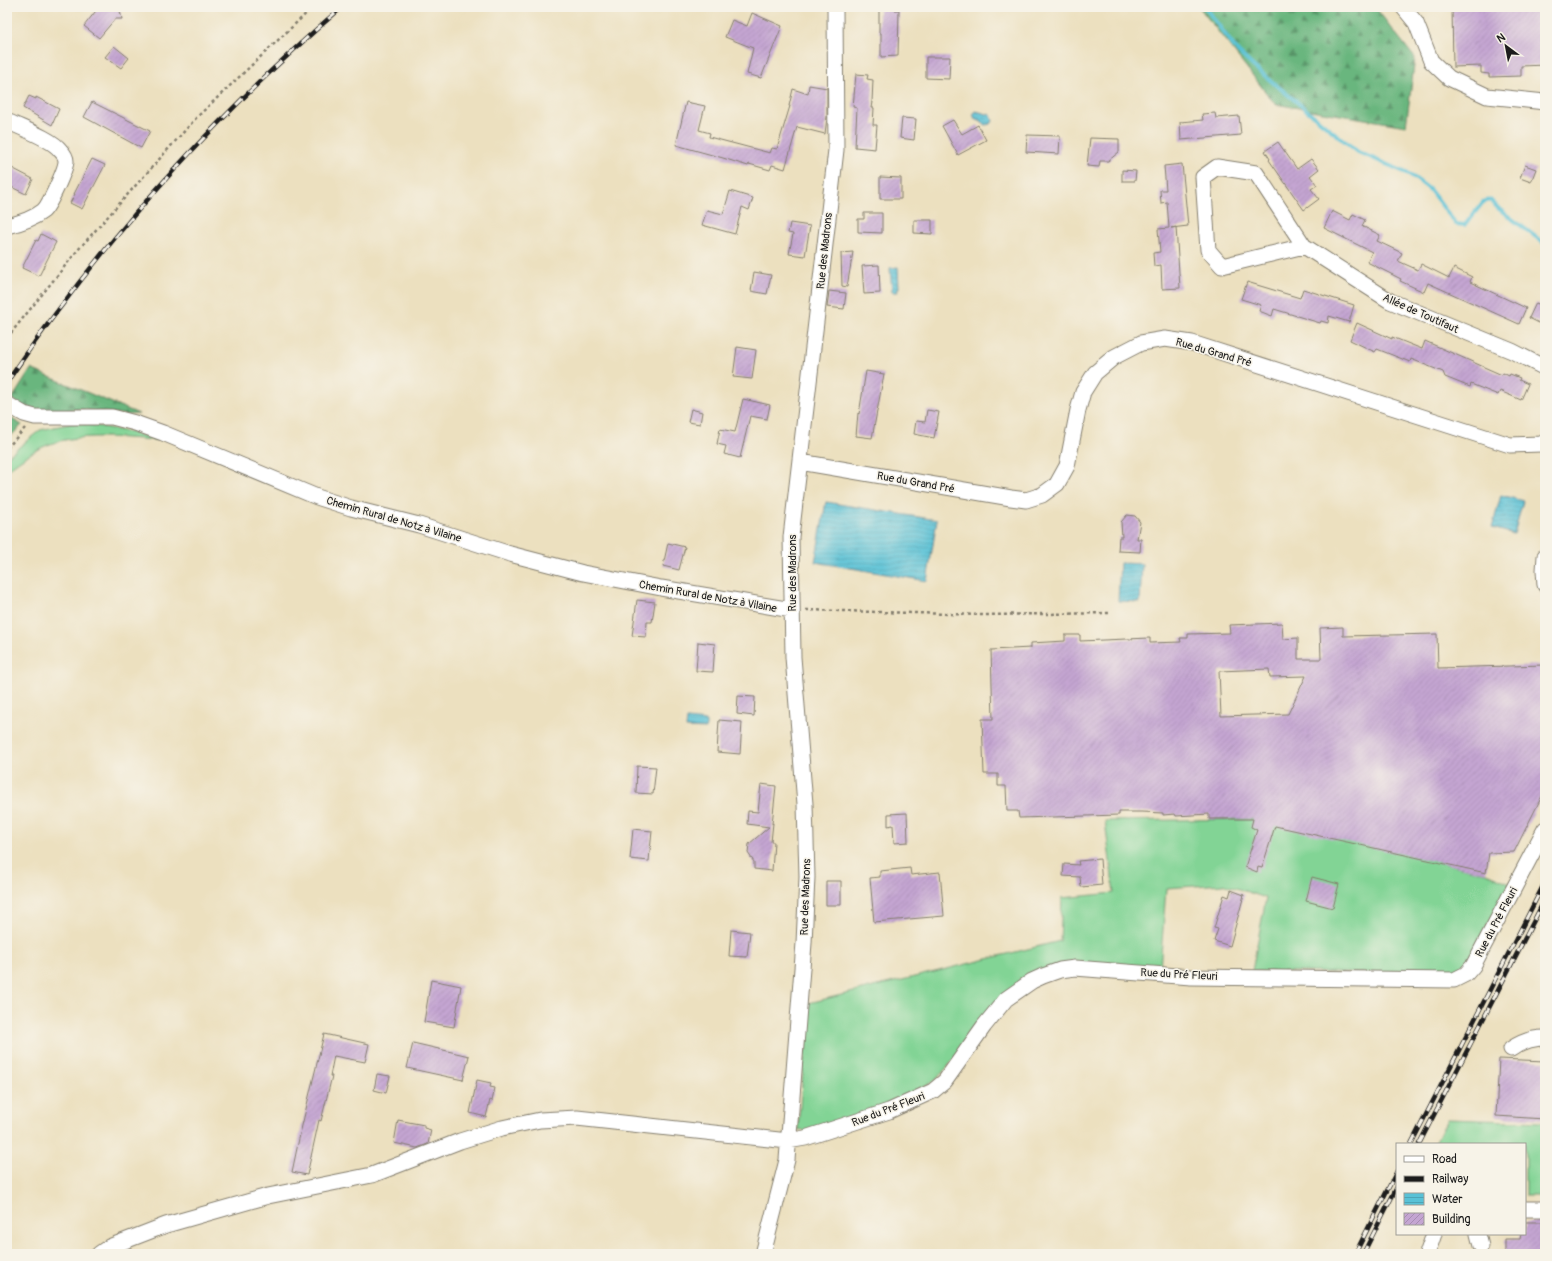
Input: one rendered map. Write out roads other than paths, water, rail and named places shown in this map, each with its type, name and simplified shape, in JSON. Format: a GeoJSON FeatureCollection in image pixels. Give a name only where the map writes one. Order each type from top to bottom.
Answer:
{"type":"FeatureCollection","features":[{"type":"Feature","properties":{"kind":"street","name":"Rue des Madrons"},"geometry":{"type":"LineString","coordinates":[[763,1254],[787,1160],[804,943],[807,877],[805,804],[793,657],[791,537],[836,150],[835,7]]}},
{"type":"Feature","properties":{"kind":"street"},"geometry":{"type":"LineString","coordinates":[[1404,7],[1416,23],[1431,61],[1449,78],[1487,96],[1545,102]]}},
{"type":"Feature","properties":{"kind":"street"},"geometry":{"type":"LineString","coordinates":[[7,121],[51,142],[60,149],[66,159],[65,169],[45,209],[37,216],[24,222],[7,226]]}},
{"type":"Feature","properties":{"kind":"street","name":"Allée de Toutifaut"},"geometry":{"type":"LineString","coordinates":[[1304,246],[1222,266],[1208,250],[1203,177],[1217,167],[1256,173],[1304,246],[1390,301],[1512,351],[1545,368]]}},
{"type":"Feature","properties":{"kind":"street","name":"Rue du Grand Pré"},"geometry":{"type":"LineString","coordinates":[[800,462],[1010,498],[1026,500],[1042,495],[1057,484],[1067,466],[1083,392],[1095,373],[1114,357],[1141,343],[1165,339],[1192,343],[1510,445],[1544,446]]}},
{"type":"Feature","properties":{"kind":"street","name":"Chemin Rural de Notz à Vilaine"},"geometry":{"type":"LineString","coordinates":[[9,406],[24,414],[34,417],[106,417],[135,423],[318,497],[351,508],[419,525],[517,556],[582,573],[792,610]]}},
{"type":"Feature","properties":{"kind":"street"},"geometry":{"type":"LineString","coordinates":[[1545,556],[1545,586]]}},
{"type":"Feature","properties":{"kind":"street","name":"Rue du Pré Fleuri"},"geometry":{"type":"LineString","coordinates":[[99,1254],[109,1247],[166,1224],[268,1196],[372,1174],[467,1139],[502,1128],[540,1120],[577,1118],[788,1141],[827,1132],[888,1111],[933,1091],[945,1081],[984,1026],[1006,999],[1032,981],[1060,970],[1091,968],[1191,977],[1454,980],[1466,974],[1473,966],[1545,829]]}},
{"type":"Feature","properties":{"kind":"street"},"geometry":{"type":"LineString","coordinates":[[1510,1049],[1520,1043],[1545,1038]]}},
{"type":"Feature","properties":{"kind":"street"},"geometry":{"type":"LineString","coordinates":[[1526,1208],[1545,1209]]}},
{"type":"Feature","properties":{"kind":"street"},"geometry":{"type":"LineString","coordinates":[[1426,1254],[1434,1235]]}},
{"type":"Feature","properties":{"kind":"water"},"geometry":{"type":"Polygon","coordinates":[[[976,111],[991,115],[993,121],[991,124],[985,125],[980,120],[975,119],[973,114],[976,111]]]}},
{"type":"Feature","properties":{"kind":"water"},"geometry":{"type":"Polygon","coordinates":[[[898,267],[899,288],[897,289],[898,292],[892,292],[890,268],[898,267]]]}},
{"type":"Feature","properties":{"kind":"water"},"geometry":{"type":"Polygon","coordinates":[[[1501,495],[1523,501],[1514,534],[1492,528],[1501,495]]]}},
{"type":"Feature","properties":{"kind":"water"},"geometry":{"type":"Polygon","coordinates":[[[826,502],[937,520],[927,581],[815,562],[826,502]]]}},
{"type":"Feature","properties":{"kind":"water"},"geometry":{"type":"Polygon","coordinates":[[[1120,563],[1142,564],[1140,602],[1118,601],[1120,563]]]}},
{"type":"Feature","properties":{"kind":"water"},"geometry":{"type":"Polygon","coordinates":[[[687,719],[706,721],[706,729],[686,728],[687,719]]]}},
{"type":"Feature","properties":{"kind":"waterway"},"geometry":{"type":"LineString","coordinates":[[1205,7],[1238,52],[1254,67],[1358,152],[1409,174],[1429,189],[1456,224],[1465,225],[1483,202],[1490,200],[1499,209],[1545,244]]}},
{"type":"Feature","properties":{"kind":"railway"},"geometry":{"type":"LineString","coordinates":[[7,382],[43,330],[81,280],[162,183],[249,92],[342,7]]}},
{"type":"Feature","properties":{"kind":"railway"},"geometry":{"type":"LineString","coordinates":[[1412,1143],[1545,882]]}},
{"type":"Feature","properties":{"kind":"railway"},"geometry":{"type":"LineString","coordinates":[[1420,1143],[1545,899]]}},
{"type":"Feature","properties":{"kind":"railway"},"geometry":{"type":"LineString","coordinates":[[1355,1254],[1396,1173]]}},
{"type":"Feature","properties":{"kind":"railway"},"geometry":{"type":"LineString","coordinates":[[1363,1254],[1396,1189]]}}]}
